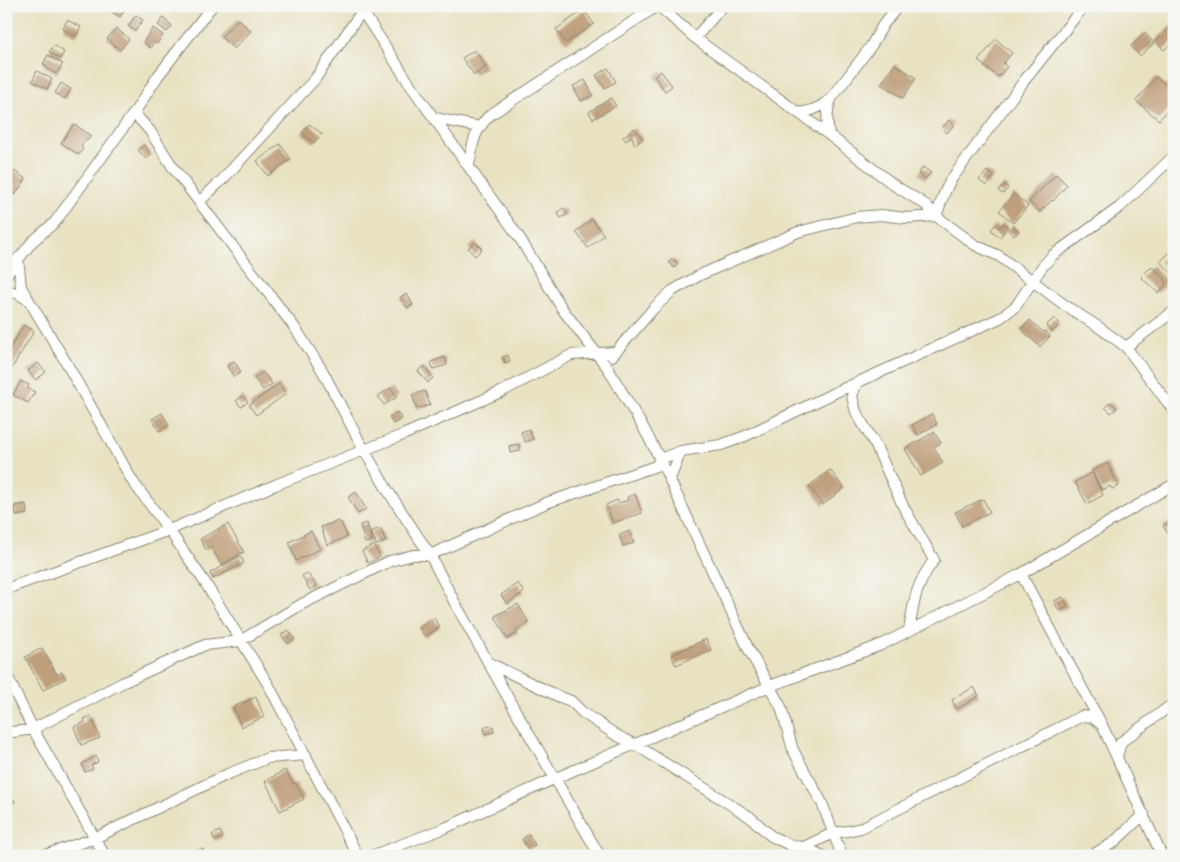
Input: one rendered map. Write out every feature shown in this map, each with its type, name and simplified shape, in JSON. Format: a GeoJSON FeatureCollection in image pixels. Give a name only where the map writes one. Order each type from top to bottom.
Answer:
{"type":"FeatureCollection","features":[{"type":"Feature","properties":{"kind":"street"},"geometry":{"type":"LineString","coordinates":[[6,275],[32,242],[55,222],[134,113],[158,76],[212,6]]}},
{"type":"Feature","properties":{"kind":"street"},"geometry":{"type":"LineString","coordinates":[[469,165],[474,140],[479,127],[490,116],[658,6],[695,38],[829,135],[894,185],[926,205],[936,216],[975,244],[999,256],[1126,348],[1174,411]]}},
{"type":"Feature","properties":{"kind":"street"},"geometry":{"type":"LineString","coordinates":[[695,38],[723,6]]}},
{"type":"Feature","properties":{"kind":"street"},"geometry":{"type":"LineString","coordinates":[[829,135],[827,110],[831,99],[861,60],[887,19],[898,6]]}},
{"type":"Feature","properties":{"kind":"street"},"geometry":{"type":"LineString","coordinates":[[936,216],[950,181],[1024,81],[1084,6]]}},
{"type":"Feature","properties":{"kind":"street"},"geometry":{"type":"LineString","coordinates":[[199,202],[236,166],[315,79],[361,9],[434,118],[519,237],[563,310],[607,367],[643,427],[670,479],[749,650],[781,707],[793,750],[822,803],[842,856]]}},
{"type":"Feature","properties":{"kind":"street"},"geometry":{"type":"LineString","coordinates":[[799,113],[812,110],[831,99]]}},
{"type":"Feature","properties":{"kind":"street"},"geometry":{"type":"LineString","coordinates":[[134,113],[150,131],[174,169],[295,328],[322,370],[364,450],[392,498],[430,554],[456,605],[600,856]]}},
{"type":"Feature","properties":{"kind":"street"},"geometry":{"type":"LineString","coordinates":[[434,118],[479,127]]}},
{"type":"Feature","properties":{"kind":"street"},"geometry":{"type":"LineString","coordinates":[[6,733],[33,729],[124,682],[205,645],[240,641],[302,604],[390,562],[413,555],[430,554],[546,503],[656,466],[660,459],[681,451],[721,445],[743,438],[773,422],[1000,318],[1016,306],[1032,281],[1053,255],[1120,207],[1174,156]]}},
{"type":"Feature","properties":{"kind":"street"},"geometry":{"type":"LineString","coordinates":[[607,367],[614,352],[672,290],[700,275],[798,232],[857,217],[881,215],[906,218],[936,216]]}},
{"type":"Feature","properties":{"kind":"street"},"geometry":{"type":"LineString","coordinates":[[18,258],[21,286],[67,364],[132,482],[169,530],[204,581],[268,684],[358,856]]}},
{"type":"Feature","properties":{"kind":"street"},"geometry":{"type":"LineString","coordinates":[[6,290],[19,294],[30,302]]}},
{"type":"Feature","properties":{"kind":"street"},"geometry":{"type":"LineString","coordinates":[[1126,348],[1174,311]]}},
{"type":"Feature","properties":{"kind":"street"},"geometry":{"type":"LineString","coordinates":[[571,355],[583,336]]}},
{"type":"Feature","properties":{"kind":"street"},"geometry":{"type":"LineString","coordinates":[[6,589],[169,530],[364,450],[503,391],[571,355],[614,352]]}},
{"type":"Feature","properties":{"kind":"street"},"geometry":{"type":"LineString","coordinates":[[856,384],[852,396],[856,412],[876,446],[904,506],[934,560],[915,594],[909,631]]}},
{"type":"Feature","properties":{"kind":"street"},"geometry":{"type":"LineString","coordinates":[[670,479],[681,451]]}},
{"type":"Feature","properties":{"kind":"street"},"geometry":{"type":"LineString","coordinates":[[371,856],[445,828],[770,686],[881,645],[1021,574],[1174,484]]}},
{"type":"Feature","properties":{"kind":"street"},"geometry":{"type":"LineString","coordinates":[[1021,574],[1102,724],[1162,856]]}},
{"type":"Feature","properties":{"kind":"street"},"geometry":{"type":"LineString","coordinates":[[489,663],[571,701],[582,712],[616,735],[636,745],[750,817],[771,836],[792,846],[804,847],[824,856]]}},
{"type":"Feature","properties":{"kind":"street"},"geometry":{"type":"LineString","coordinates":[[6,674],[33,729],[105,856]]}},
{"type":"Feature","properties":{"kind":"street"},"geometry":{"type":"LineString","coordinates":[[1117,757],[1121,742],[1174,703]]}},
{"type":"Feature","properties":{"kind":"street"},"geometry":{"type":"LineString","coordinates":[[804,847],[833,833],[860,828],[1082,716],[1092,717],[1102,724]]}},
{"type":"Feature","properties":{"kind":"street"},"geometry":{"type":"LineString","coordinates":[[1109,740],[1121,742]]}},
{"type":"Feature","properties":{"kind":"street"},"geometry":{"type":"LineString","coordinates":[[42,856],[95,838],[228,774],[268,758],[306,755]]}},
{"type":"Feature","properties":{"kind":"street"},"geometry":{"type":"LineString","coordinates":[[1090,856],[1113,843],[1144,814]]}},
{"type":"Feature","properties":{"kind":"building"},"geometry":{"type":"Polygon","coordinates":[[[103,6],[127,6],[120,17],[103,6]]]}},
{"type":"Feature","properties":{"kind":"building"},"geometry":{"type":"Polygon","coordinates":[[[584,10],[594,24],[566,43],[556,29],[584,10]]]}},
{"type":"Feature","properties":{"kind":"building"},"geometry":{"type":"Polygon","coordinates":[[[136,15],[143,20],[135,31],[128,26],[136,15]]]}},
{"type":"Feature","properties":{"kind":"building"},"geometry":{"type":"Polygon","coordinates":[[[163,18],[172,26],[167,32],[158,25],[163,18]]]}},
{"type":"Feature","properties":{"kind":"building"},"geometry":{"type":"Polygon","coordinates":[[[238,19],[251,31],[234,49],[221,37],[238,19]]]}},
{"type":"Feature","properties":{"kind":"building"},"geometry":{"type":"Polygon","coordinates":[[[67,20],[81,27],[76,36],[63,29],[67,20]]]}},
{"type":"Feature","properties":{"kind":"building"},"geometry":{"type":"Polygon","coordinates":[[[1174,22],[1174,41],[1164,50],[1155,41],[1174,22]]]}},
{"type":"Feature","properties":{"kind":"building"},"geometry":{"type":"Polygon","coordinates":[[[116,28],[129,39],[120,50],[107,39],[116,28]]]}},
{"type":"Feature","properties":{"kind":"building"},"geometry":{"type":"Polygon","coordinates":[[[153,28],[163,35],[157,44],[154,42],[150,48],[143,42],[153,28]]]}},
{"type":"Feature","properties":{"kind":"building"},"geometry":{"type":"Polygon","coordinates":[[[1145,33],[1154,43],[1140,56],[1131,46],[1145,33]]]}},
{"type":"Feature","properties":{"kind":"building"},"geometry":{"type":"Polygon","coordinates":[[[996,39],[1012,53],[1003,64],[1007,67],[998,77],[978,61],[996,39]]]}},
{"type":"Feature","properties":{"kind":"building"},"geometry":{"type":"Polygon","coordinates":[[[54,45],[64,52],[60,59],[49,52],[54,45]]]}},
{"type":"Feature","properties":{"kind":"building"},"geometry":{"type":"Polygon","coordinates":[[[475,50],[486,67],[474,75],[462,58],[475,50]]]}},
{"type":"Feature","properties":{"kind":"building"},"geometry":{"type":"Polygon","coordinates":[[[48,55],[63,64],[56,74],[43,64],[48,55]]]}},
{"type":"Feature","properties":{"kind":"building"},"geometry":{"type":"Polygon","coordinates":[[[895,64],[916,78],[903,98],[881,84],[895,64]]]}},
{"type":"Feature","properties":{"kind":"building"},"geometry":{"type":"Polygon","coordinates":[[[608,68],[616,82],[605,88],[596,75],[608,68]]]}},
{"type":"Feature","properties":{"kind":"building"},"geometry":{"type":"Polygon","coordinates":[[[37,71],[52,79],[47,89],[32,81],[37,71]]]}},
{"type":"Feature","properties":{"kind":"building"},"geometry":{"type":"Polygon","coordinates":[[[661,71],[672,86],[665,91],[654,76],[661,71]]]}},
{"type":"Feature","properties":{"kind":"building"},"geometry":{"type":"Polygon","coordinates":[[[1156,77],[1166,85],[1170,80],[1174,83],[1174,103],[1159,120],[1136,101],[1156,77]]]}},
{"type":"Feature","properties":{"kind":"building"},"geometry":{"type":"Polygon","coordinates":[[[585,80],[593,95],[581,101],[573,86],[585,80]]]}},
{"type":"Feature","properties":{"kind":"building"},"geometry":{"type":"Polygon","coordinates":[[[61,83],[71,89],[65,99],[55,93],[61,83]]]}},
{"type":"Feature","properties":{"kind":"building"},"geometry":{"type":"Polygon","coordinates":[[[611,98],[616,106],[593,119],[589,112],[611,98]]]}},
{"type":"Feature","properties":{"kind":"building"},"geometry":{"type":"Polygon","coordinates":[[[949,120],[954,125],[947,133],[942,128],[949,120]]]}},
{"type":"Feature","properties":{"kind":"building"},"geometry":{"type":"Polygon","coordinates":[[[74,124],[91,136],[88,140],[86,139],[79,155],[61,143],[74,124]]]}},
{"type":"Feature","properties":{"kind":"building"},"geometry":{"type":"Polygon","coordinates":[[[309,124],[322,134],[314,143],[302,133],[309,124]]]}},
{"type":"Feature","properties":{"kind":"building"},"geometry":{"type":"Polygon","coordinates":[[[634,128],[643,139],[635,145],[632,136],[626,141],[623,137],[634,128]]]}},
{"type":"Feature","properties":{"kind":"building"},"geometry":{"type":"Polygon","coordinates":[[[280,144],[291,159],[268,176],[257,161],[280,144]]]}},
{"type":"Feature","properties":{"kind":"building"},"geometry":{"type":"Polygon","coordinates":[[[144,145],[151,154],[146,159],[138,150],[144,145]]]}},
{"type":"Feature","properties":{"kind":"building"},"geometry":{"type":"Polygon","coordinates":[[[923,167],[931,173],[925,179],[918,174],[923,167]]]}},
{"type":"Feature","properties":{"kind":"building"},"geometry":{"type":"Polygon","coordinates":[[[14,171],[26,179],[15,195],[6,189],[6,182],[14,171]]]}},
{"type":"Feature","properties":{"kind":"building"},"geometry":{"type":"Polygon","coordinates":[[[987,171],[994,176],[986,186],[979,180],[987,171]]]}},
{"type":"Feature","properties":{"kind":"building"},"geometry":{"type":"Polygon","coordinates":[[[1056,174],[1067,185],[1040,212],[1029,202],[1056,174]]]}},
{"type":"Feature","properties":{"kind":"building"},"geometry":{"type":"Polygon","coordinates":[[[1004,184],[1008,188],[1003,194],[998,191],[1004,184]]]}},
{"type":"Feature","properties":{"kind":"building"},"geometry":{"type":"Polygon","coordinates":[[[1014,194],[1028,206],[1013,223],[999,211],[1014,194]]]}},
{"type":"Feature","properties":{"kind":"building"},"geometry":{"type":"Polygon","coordinates":[[[564,208],[568,214],[561,218],[557,212],[564,208]]]}},
{"type":"Feature","properties":{"kind":"building"},"geometry":{"type":"Polygon","coordinates":[[[592,219],[604,235],[588,248],[576,232],[592,219]]]}},
{"type":"Feature","properties":{"kind":"building"},"geometry":{"type":"Polygon","coordinates":[[[1003,223],[1008,227],[1000,237],[991,230],[995,225],[999,228],[1003,223]]]}},
{"type":"Feature","properties":{"kind":"building"},"geometry":{"type":"Polygon","coordinates":[[[1013,225],[1019,231],[1014,236],[1008,230],[1013,225]]]}},
{"type":"Feature","properties":{"kind":"building"},"geometry":{"type":"Polygon","coordinates":[[[475,242],[482,249],[475,256],[468,248],[475,242]]]}},
{"type":"Feature","properties":{"kind":"building"},"geometry":{"type":"Polygon","coordinates":[[[1174,248],[1174,275],[1160,262],[1174,248]]]}},
{"type":"Feature","properties":{"kind":"building"},"geometry":{"type":"Polygon","coordinates":[[[673,259],[678,264],[674,268],[669,262],[673,259]]]}},
{"type":"Feature","properties":{"kind":"building"},"geometry":{"type":"Polygon","coordinates":[[[1152,266],[1166,280],[1165,286],[1158,293],[1141,277],[1152,266]]]}},
{"type":"Feature","properties":{"kind":"building"},"geometry":{"type":"Polygon","coordinates":[[[407,294],[413,305],[407,308],[400,297],[407,294]]]}},
{"type":"Feature","properties":{"kind":"building"},"geometry":{"type":"Polygon","coordinates":[[[1054,318],[1060,324],[1052,332],[1046,326],[1054,318]]]}},
{"type":"Feature","properties":{"kind":"building"},"geometry":{"type":"Polygon","coordinates":[[[1030,320],[1050,336],[1040,347],[1021,329],[1030,320]]]}},
{"type":"Feature","properties":{"kind":"building"},"geometry":{"type":"Polygon","coordinates":[[[24,325],[34,331],[6,378],[6,355],[24,325]]]}},
{"type":"Feature","properties":{"kind":"building"},"geometry":{"type":"Polygon","coordinates":[[[508,355],[510,361],[505,363],[502,357],[508,355]]]}},
{"type":"Feature","properties":{"kind":"building"},"geometry":{"type":"Polygon","coordinates":[[[445,357],[447,365],[433,369],[431,362],[445,357]]]}},
{"type":"Feature","properties":{"kind":"building"},"geometry":{"type":"Polygon","coordinates":[[[234,361],[241,372],[234,377],[227,366],[234,361]]]}},
{"type":"Feature","properties":{"kind":"building"},"geometry":{"type":"Polygon","coordinates":[[[38,363],[46,372],[36,380],[28,371],[38,363]]]}},
{"type":"Feature","properties":{"kind":"building"},"geometry":{"type":"Polygon","coordinates":[[[424,366],[433,378],[428,383],[418,371],[424,366]]]}},
{"type":"Feature","properties":{"kind":"building"},"geometry":{"type":"Polygon","coordinates":[[[263,372],[272,384],[263,390],[254,378],[263,372]]]}},
{"type":"Feature","properties":{"kind":"building"},"geometry":{"type":"Polygon","coordinates":[[[21,381],[29,385],[27,388],[35,392],[28,403],[13,395],[21,381]]]}},
{"type":"Feature","properties":{"kind":"building"},"geometry":{"type":"Polygon","coordinates":[[[279,384],[286,394],[256,415],[249,405],[279,384]]]}},
{"type":"Feature","properties":{"kind":"building"},"geometry":{"type":"Polygon","coordinates":[[[391,388],[397,397],[384,405],[378,396],[391,388]]]}},
{"type":"Feature","properties":{"kind":"building"},"geometry":{"type":"Polygon","coordinates":[[[425,391],[430,405],[417,409],[412,395],[425,391]]]}},
{"type":"Feature","properties":{"kind":"building"},"geometry":{"type":"Polygon","coordinates":[[[243,396],[248,402],[241,407],[236,401],[243,396]]]}},
{"type":"Feature","properties":{"kind":"building"},"geometry":{"type":"Polygon","coordinates":[[[1111,402],[1117,408],[1111,413],[1105,407],[1111,402]]]}},
{"type":"Feature","properties":{"kind":"building"},"geometry":{"type":"Polygon","coordinates":[[[397,412],[402,419],[393,424],[389,417],[397,412]]]}},
{"type":"Feature","properties":{"kind":"building"},"geometry":{"type":"Polygon","coordinates":[[[162,413],[169,425],[159,431],[152,419],[162,413]]]}},
{"type":"Feature","properties":{"kind":"building"},"geometry":{"type":"Polygon","coordinates":[[[932,414],[937,424],[918,435],[912,425],[932,414]]]}},
{"type":"Feature","properties":{"kind":"building"},"geometry":{"type":"Polygon","coordinates":[[[529,429],[533,439],[525,442],[521,432],[529,429]]]}},
{"type":"Feature","properties":{"kind":"building"},"geometry":{"type":"Polygon","coordinates":[[[934,432],[941,443],[934,447],[943,463],[921,476],[905,449],[934,432]]]}},
{"type":"Feature","properties":{"kind":"building"},"geometry":{"type":"Polygon","coordinates":[[[519,444],[520,451],[510,453],[509,446],[519,444]]]}},
{"type":"Feature","properties":{"kind":"building"},"geometry":{"type":"Polygon","coordinates":[[[1107,463],[1119,486],[1112,489],[1110,486],[1102,490],[1092,471],[1107,463]]]}},
{"type":"Feature","properties":{"kind":"building"},"geometry":{"type":"Polygon","coordinates":[[[830,470],[844,488],[823,505],[809,486],[830,470]]]}},
{"type":"Feature","properties":{"kind":"building"},"geometry":{"type":"Polygon","coordinates":[[[1092,473],[1103,495],[1087,504],[1075,482],[1092,473]]]}},
{"type":"Feature","properties":{"kind":"building"},"geometry":{"type":"Polygon","coordinates":[[[356,492],[366,509],[358,514],[348,497],[356,492]]]}},
{"type":"Feature","properties":{"kind":"building"},"geometry":{"type":"Polygon","coordinates":[[[635,494],[642,513],[613,523],[606,505],[617,500],[619,503],[628,500],[627,497],[635,494]]]}},
{"type":"Feature","properties":{"kind":"building"},"geometry":{"type":"Polygon","coordinates":[[[983,499],[990,512],[962,526],[955,512],[983,499]]]}},
{"type":"Feature","properties":{"kind":"building"},"geometry":{"type":"Polygon","coordinates":[[[26,504],[27,514],[16,516],[14,506],[26,504]]]}},
{"type":"Feature","properties":{"kind":"building"},"geometry":{"type":"Polygon","coordinates":[[[1174,516],[1174,543],[1163,526],[1173,520],[1171,517],[1174,516]]]}},
{"type":"Feature","properties":{"kind":"building"},"geometry":{"type":"Polygon","coordinates":[[[338,521],[339,523],[341,522],[347,537],[327,545],[321,527],[338,521]]]}},
{"type":"Feature","properties":{"kind":"building"},"geometry":{"type":"Polygon","coordinates":[[[367,523],[372,541],[365,543],[360,525],[367,523]]]}},
{"type":"Feature","properties":{"kind":"building"},"geometry":{"type":"Polygon","coordinates":[[[228,524],[244,552],[221,565],[211,547],[206,550],[200,539],[228,524]]]}},
{"type":"Feature","properties":{"kind":"building"},"geometry":{"type":"Polygon","coordinates":[[[380,528],[386,541],[376,545],[371,532],[380,528]]]}},
{"type":"Feature","properties":{"kind":"building"},"geometry":{"type":"Polygon","coordinates":[[[311,531],[320,549],[296,561],[289,542],[311,531]]]}},
{"type":"Feature","properties":{"kind":"building"},"geometry":{"type":"Polygon","coordinates":[[[630,531],[634,543],[623,546],[619,535],[630,531]]]}},
{"type":"Feature","properties":{"kind":"building"},"geometry":{"type":"Polygon","coordinates":[[[374,545],[380,557],[368,563],[362,551],[374,545]]]}},
{"type":"Feature","properties":{"kind":"building"},"geometry":{"type":"Polygon","coordinates":[[[240,556],[244,563],[213,579],[210,573],[240,556]]]}},
{"type":"Feature","properties":{"kind":"building"},"geometry":{"type":"Polygon","coordinates":[[[307,573],[317,586],[310,590],[302,576],[307,573]]]}},
{"type":"Feature","properties":{"kind":"building"},"geometry":{"type":"Polygon","coordinates":[[[518,583],[524,592],[507,604],[501,595],[518,583]]]}},
{"type":"Feature","properties":{"kind":"building"},"geometry":{"type":"Polygon","coordinates":[[[1063,597],[1068,607],[1059,611],[1054,601],[1063,597]]]}},
{"type":"Feature","properties":{"kind":"building"},"geometry":{"type":"Polygon","coordinates":[[[518,604],[529,623],[516,630],[518,633],[507,639],[495,616],[518,604]]]}},
{"type":"Feature","properties":{"kind":"building"},"geometry":{"type":"Polygon","coordinates":[[[434,618],[440,627],[425,637],[419,628],[434,618]]]}},
{"type":"Feature","properties":{"kind":"building"},"geometry":{"type":"Polygon","coordinates":[[[288,630],[295,639],[288,644],[281,635],[288,630]]]}},
{"type":"Feature","properties":{"kind":"building"},"geometry":{"type":"Polygon","coordinates":[[[706,639],[711,650],[676,665],[671,655],[706,639]]]}},
{"type":"Feature","properties":{"kind":"building"},"geometry":{"type":"Polygon","coordinates":[[[42,648],[57,675],[62,672],[66,678],[43,690],[25,657],[42,648]]]}},
{"type":"Feature","properties":{"kind":"building"},"geometry":{"type":"Polygon","coordinates":[[[974,687],[979,696],[957,709],[952,700],[974,687]]]}},
{"type":"Feature","properties":{"kind":"building"},"geometry":{"type":"Polygon","coordinates":[[[256,697],[264,717],[241,727],[233,707],[256,697]]]}},
{"type":"Feature","properties":{"kind":"building"},"geometry":{"type":"Polygon","coordinates":[[[91,716],[100,738],[81,745],[74,727],[85,722],[84,719],[91,716]]]}},
{"type":"Feature","properties":{"kind":"building"},"geometry":{"type":"Polygon","coordinates":[[[493,726],[494,732],[485,734],[484,727],[493,726]]]}},
{"type":"Feature","properties":{"kind":"building"},"geometry":{"type":"Polygon","coordinates":[[[96,756],[98,762],[91,765],[93,769],[85,772],[82,764],[96,756]]]}},
{"type":"Feature","properties":{"kind":"building"},"geometry":{"type":"Polygon","coordinates":[[[285,770],[293,784],[296,783],[304,799],[280,811],[265,781],[285,770]]]}},
{"type":"Feature","properties":{"kind":"building"},"geometry":{"type":"Polygon","coordinates":[[[6,793],[15,801],[9,808],[6,805],[6,793]]]}},
{"type":"Feature","properties":{"kind":"building"},"geometry":{"type":"Polygon","coordinates":[[[220,831],[223,837],[215,841],[212,835],[220,831]]]}},
{"type":"Feature","properties":{"kind":"building"},"geometry":{"type":"Polygon","coordinates":[[[529,834],[535,845],[528,849],[522,839],[529,834]]]}},
{"type":"Feature","properties":{"kind":"building"},"geometry":{"type":"Polygon","coordinates":[[[94,849],[97,856],[86,856],[85,854],[94,849]]]}},
{"type":"Feature","properties":{"kind":"building"},"geometry":{"type":"Polygon","coordinates":[[[203,849],[205,856],[184,856],[184,855],[203,849]]]}}]}
